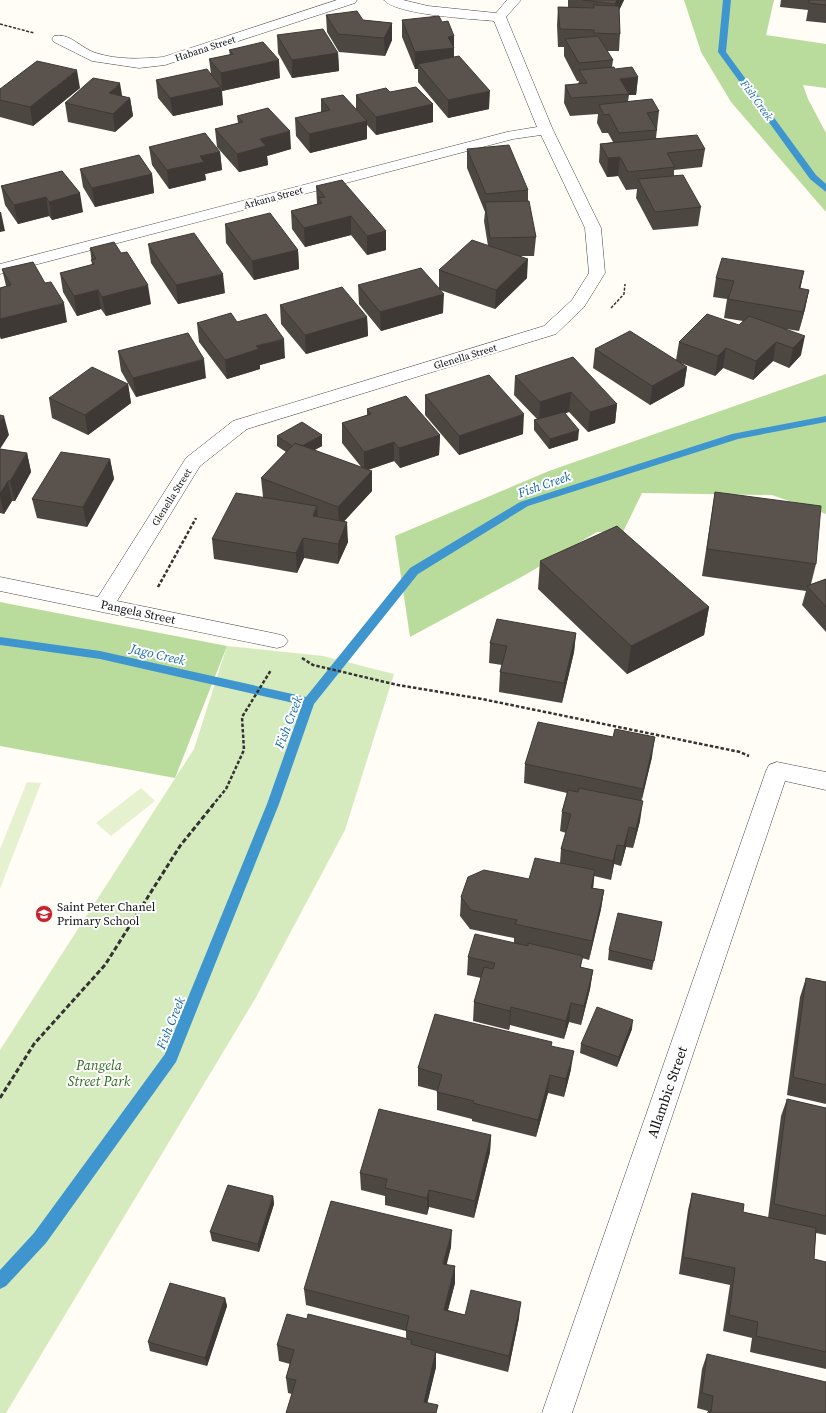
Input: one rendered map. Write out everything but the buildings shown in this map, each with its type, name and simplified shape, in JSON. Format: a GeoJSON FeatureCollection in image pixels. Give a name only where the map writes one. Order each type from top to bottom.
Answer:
{"type":"FeatureCollection","features":[{"type":"Feature","properties":{"kind":"street","name":"Habana Street"},"geometry":{"type":"LineString","coordinates":[[59,39],[92,57],[139,64],[165,61],[350,0]]}},
{"type":"Feature","properties":{"kind":"street"},"geometry":{"type":"LineString","coordinates":[[391,0],[398,4],[429,9],[499,17],[514,0]]}},
{"type":"Feature","properties":{"kind":"street","name":"Glenella Street"},"geometry":{"type":"LineString","coordinates":[[104,605],[193,462],[240,425],[550,330],[578,303],[597,273],[593,228],[546,130],[499,17]]}},
{"type":"Feature","properties":{"kind":"street","name":"Arkana Street"},"geometry":{"type":"LineString","coordinates":[[0,269],[497,138],[546,130]]}},
{"type":"Feature","properties":{"kind":"street","name":"Pangela Street"},"geometry":{"type":"LineString","coordinates":[[0,584],[277,641]]}},
{"type":"Feature","properties":{"kind":"street"},"geometry":{"type":"LineString","coordinates":[[778,771],[826,781]]}},
{"type":"Feature","properties":{"kind":"street","name":"Allambic Street"},"geometry":{"type":"LineString","coordinates":[[557,1413],[778,771]]}},
{"type":"Feature","properties":{"kind":"path"},"geometry":{"type":"LineString","coordinates":[[0,24],[11,28]]}},
{"type":"Feature","properties":{"kind":"path"},"geometry":{"type":"LineString","coordinates":[[608,311],[624,294],[625,280]]}},
{"type":"Feature","properties":{"kind":"path"},"geometry":{"type":"LineString","coordinates":[[144,613],[198,515]]}},
{"type":"Feature","properties":{"kind":"path"},"geometry":{"type":"LineString","coordinates":[[313,665],[398,685],[482,699],[740,752],[778,771]]}},
{"type":"Feature","properties":{"kind":"path"},"geometry":{"type":"LineString","coordinates":[[0,1098],[34,1044],[105,965],[180,846],[226,789],[239,764],[244,750],[242,717],[272,668]]}},
{"type":"Feature","properties":{"kind":"green space"},"geometry":{"type":"Polygon","coordinates":[[[684,0],[774,0],[766,35],[826,44],[826,88],[803,85],[808,99],[826,133],[826,212],[731,102],[701,52],[684,0]]]}},
{"type":"Feature","properties":{"kind":"green space"},"geometry":{"type":"Polygon","coordinates":[[[826,374],[826,514],[772,495],[642,493],[623,532],[597,532],[525,575],[410,637],[395,536],[549,471],[826,374]]]}},
{"type":"Feature","properties":{"kind":"green space"},"geometry":{"type":"Polygon","coordinates":[[[0,602],[227,646],[175,778],[0,746],[0,602]]]}},
{"type":"Feature","properties":{"kind":"green space","name":"Pangela Street Park"},"geometry":{"type":"Polygon","coordinates":[[[227,646],[323,656],[394,674],[345,830],[255,999],[6,1413],[0,1413],[0,1050],[194,749],[227,646]]]}},
{"type":"Feature","properties":{"kind":"green space"},"geometry":{"type":"Polygon","coordinates":[[[27,782],[41,783],[0,889],[0,849],[27,782]]]}},
{"type":"Feature","properties":{"kind":"green space"},"geometry":{"type":"Polygon","coordinates":[[[141,788],[155,801],[111,836],[96,823],[141,788]]]}},
{"type":"Feature","properties":{"kind":"waterway","name":"Fish Creek"},"geometry":{"type":"LineString","coordinates":[[727,0],[722,52],[813,177],[826,189]]}},
{"type":"Feature","properties":{"kind":"waterway","name":"Fish Creek"},"geometry":{"type":"LineString","coordinates":[[309,702],[414,571],[524,504],[736,436],[826,419]]}},
{"type":"Feature","properties":{"kind":"waterway","name":"Jago Creek"},"geometry":{"type":"LineString","coordinates":[[0,641],[100,655],[309,702]]}},
{"type":"Feature","properties":{"kind":"waterway","name":"Fish Creek"},"geometry":{"type":"LineString","coordinates":[[0,1281],[40,1238],[171,1058],[273,804],[309,702]]}},
{"type":"Feature","properties":{"kind":"place","name":"Saint Peter Chanel Primary School"},"geometry":{"type":"Point","coordinates":[44,914]}}]}
